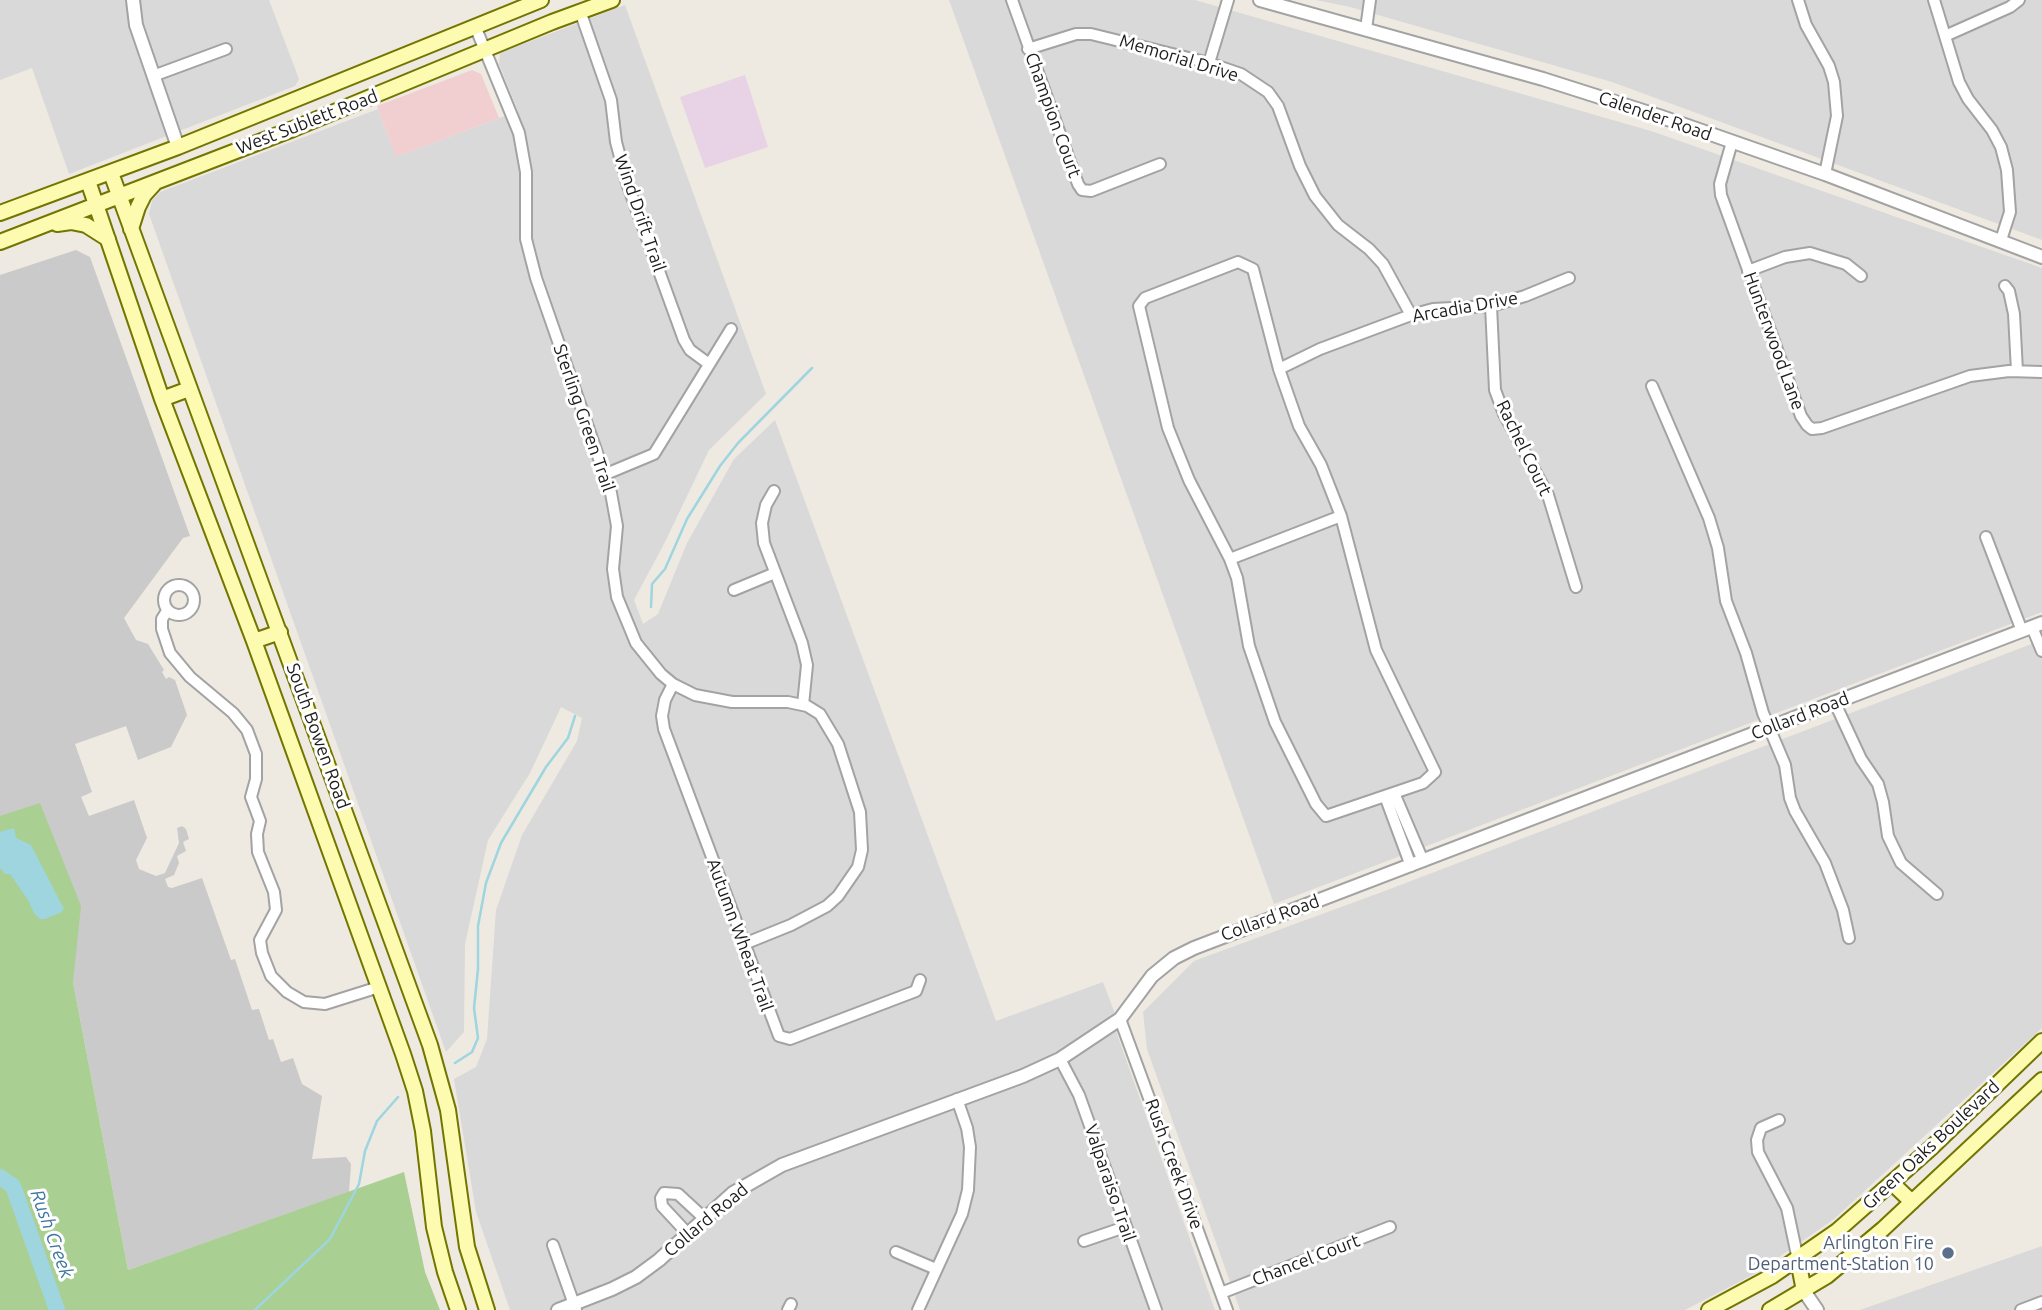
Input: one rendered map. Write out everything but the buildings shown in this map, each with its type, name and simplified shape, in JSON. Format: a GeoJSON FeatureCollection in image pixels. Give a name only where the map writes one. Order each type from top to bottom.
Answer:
{"type":"FeatureCollection","features":[{"type":"Feature","properties":{"kind":"main road","name":"West Sublett Road"},"geometry":{"type":"LineString","coordinates":[[0,213],[178,147],[541,0]]}},
{"type":"Feature","properties":{"kind":"main road","name":"West Sublett Road"},"geometry":{"type":"LineString","coordinates":[[0,242],[612,0]]}},
{"type":"Feature","properties":{"kind":"main road","name":"South Bowen Road"},"geometry":{"type":"LineString","coordinates":[[111,173],[438,1068],[453,1136],[467,1247],[488,1310]]}},
{"type":"Feature","properties":{"kind":"main road","name":"South Bowen Road"},"geometry":{"type":"LineString","coordinates":[[88,181],[162,399],[254,641],[415,1091],[423,1131],[434,1227],[444,1272],[458,1310]]}},
{"type":"Feature","properties":{"kind":"main road"},"geometry":{"type":"LineString","coordinates":[[131,229],[144,195],[157,181]]}},
{"type":"Feature","properties":{"kind":"main road"},"geometry":{"type":"LineString","coordinates":[[42,226],[71,222],[86,225],[108,239]]}},
{"type":"Feature","properties":{"kind":"main road"},"geometry":{"type":"LineString","coordinates":[[162,399],[189,389]]}},
{"type":"Feature","properties":{"kind":"main road"},"geometry":{"type":"LineString","coordinates":[[254,641],[280,632]]}},
{"type":"Feature","properties":{"kind":"main road","name":"Green Oaks Boulevard"},"geometry":{"type":"LineString","coordinates":[[1709,1310],[1798,1260],[1837,1231],[1892,1183],[2042,1041]]}},
{"type":"Feature","properties":{"kind":"main road"},"geometry":{"type":"LineString","coordinates":[[1770,1310],[1804,1291],[1855,1252],[2042,1080]]}},
{"type":"Feature","properties":{"kind":"main road"},"geometry":{"type":"LineString","coordinates":[[1892,1183],[1912,1202]]}},
{"type":"Feature","properties":{"kind":"main road"},"geometry":{"type":"LineString","coordinates":[[1798,1260],[1804,1291]]}},
{"type":"Feature","properties":{"kind":"street"},"geometry":{"type":"LineString","coordinates":[[133,0],[136,25],[178,147]]}},
{"type":"Feature","properties":{"kind":"street","name":"Champion Court"},"geometry":{"type":"LineString","coordinates":[[1012,0],[1078,184],[1083,190],[1091,191],[1160,164]]}},
{"type":"Feature","properties":{"kind":"street"},"geometry":{"type":"LineString","coordinates":[[1209,63],[1228,0]]}},
{"type":"Feature","properties":{"kind":"street","name":"Calender Road"},"geometry":{"type":"LineString","coordinates":[[1260,0],[1555,83],[1825,174],[2042,257]]}},
{"type":"Feature","properties":{"kind":"street"},"geometry":{"type":"LineString","coordinates":[[1366,29],[1370,0]]}},
{"type":"Feature","properties":{"kind":"street"},"geometry":{"type":"LineString","coordinates":[[1798,0],[1806,25],[1829,66],[1834,82],[1837,116],[1825,174]]}},
{"type":"Feature","properties":{"kind":"street"},"geometry":{"type":"LineString","coordinates":[[1934,0],[1959,82],[2001,147],[2007,170],[2010,212],[2001,240]]}},
{"type":"Feature","properties":{"kind":"street"},"geometry":{"type":"LineString","coordinates":[[1945,36],[2010,7],[2019,0]]}},
{"type":"Feature","properties":{"kind":"street","name":"Wind Drift Trail"},"geometry":{"type":"LineString","coordinates":[[580,11],[611,100],[616,142],[627,183],[684,340],[690,350],[709,364]]}},
{"type":"Feature","properties":{"kind":"street","name":"Sterling Green Trail"},"geometry":{"type":"LineString","coordinates":[[475,26],[519,133],[523,151],[526,239],[536,278],[606,474],[617,526],[613,569],[617,597],[640,649],[661,674],[673,684],[695,695],[718,701],[788,702],[803,705]]}},
{"type":"Feature","properties":{"kind":"street","name":"Memorial Drive"},"geometry":{"type":"LineString","coordinates":[[1028,49],[1076,34],[1091,34],[1209,63],[1241,74],[1268,92],[1278,106],[1300,166],[1315,196],[1338,225],[1369,249],[1383,264],[1411,315]]}},
{"type":"Feature","properties":{"kind":"street"},"geometry":{"type":"LineString","coordinates":[[153,76],[226,50]]}},
{"type":"Feature","properties":{"kind":"street","name":"Hunterwood Lane"},"geometry":{"type":"LineString","coordinates":[[1732,142],[1720,184],[1721,195],[1801,416],[1812,429],[1822,429],[1970,376],[2017,371],[2042,372]]}},
{"type":"Feature","properties":{"kind":"street"},"geometry":{"type":"LineString","coordinates":[[1748,271],[1785,257],[1810,253],[1846,264],[1861,276]]}},
{"type":"Feature","properties":{"kind":"street"},"geometry":{"type":"LineString","coordinates":[[1238,262],[1253,269],[1279,369],[1299,426],[1321,466],[1341,516],[1376,650],[1435,772],[1423,783],[1326,816],[1316,804],[1275,722],[1250,646],[1237,578],[1189,480],[1168,428],[1139,306],[1145,298],[1238,262]]}},
{"type":"Feature","properties":{"kind":"street","name":"Arcadia Drive"},"geometry":{"type":"LineString","coordinates":[[1279,369],[1320,349],[1411,315],[1433,309],[1491,306],[1569,278]]}},
{"type":"Feature","properties":{"kind":"street"},"geometry":{"type":"LineString","coordinates":[[2005,286],[2012,300],[2014,314],[2017,371]]}},
{"type":"Feature","properties":{"kind":"street","name":"Rachel Court"},"geometry":{"type":"LineString","coordinates":[[1491,306],[1496,390],[1504,414],[1548,495],[1576,587]]}},
{"type":"Feature","properties":{"kind":"street"},"geometry":{"type":"LineString","coordinates":[[606,474],[654,454],[731,329]]}},
{"type":"Feature","properties":{"kind":"street"},"geometry":{"type":"LineString","coordinates":[[1652,386],[1709,518],[1718,548],[1726,601],[1746,653],[1763,713],[1785,765],[1795,811],[1825,863],[1837,892],[1849,938]]}},
{"type":"Feature","properties":{"kind":"street"},"geometry":{"type":"LineString","coordinates":[[744,944],[792,925],[827,906],[851,880],[862,850],[860,813],[838,744],[820,714],[803,705],[807,665],[802,643],[764,543],[762,523],[766,505],[774,491]]}},
{"type":"Feature","properties":{"kind":"street"},"geometry":{"type":"LineString","coordinates":[[1230,559],[1341,516]]}},
{"type":"Feature","properties":{"kind":"street"},"geometry":{"type":"LineString","coordinates":[[1986,537],[2042,651]]}},
{"type":"Feature","properties":{"kind":"street"},"geometry":{"type":"LineString","coordinates":[[734,590],[775,573]]}},
{"type":"Feature","properties":{"kind":"street"},"geometry":{"type":"LineString","coordinates":[[167,611],[162,619],[162,629],[170,653],[190,677],[233,713],[247,730],[256,754],[256,779],[251,797],[260,821],[257,834],[258,852],[274,892],[276,910],[260,940],[271,976],[287,992],[304,1002],[325,1004],[379,987]]}},
{"type":"Feature","properties":{"kind":"street","name":"Collard Road"},"geometry":{"type":"LineString","coordinates":[[558,1310],[575,1307],[636,1277],[659,1260],[733,1193],[782,1165],[1060,1059],[1121,1019],[1146,982],[1174,958],[1217,938],[1417,864],[2032,627]]}},
{"type":"Feature","properties":{"kind":"street","name":"Autumn Wheat Trail"},"geometry":{"type":"LineString","coordinates":[[673,684],[665,700],[662,716],[664,729],[779,1036],[790,1039],[916,991],[920,980]]}},
{"type":"Feature","properties":{"kind":"street"},"geometry":{"type":"LineString","coordinates":[[1835,703],[1861,759],[1878,784],[1888,836],[1901,863],[1937,894]]}},
{"type":"Feature","properties":{"kind":"street"},"geometry":{"type":"LineString","coordinates":[[1390,794],[1417,864]]}},
{"type":"Feature","properties":{"kind":"street","name":"Rush Creek Drive"},"geometry":{"type":"LineString","coordinates":[[1121,1019],[1227,1310]]}},
{"type":"Feature","properties":{"kind":"street","name":"Valparaiso Trail"},"geometry":{"type":"LineString","coordinates":[[1060,1059],[1079,1095],[1156,1310]]}},
{"type":"Feature","properties":{"kind":"street"},"geometry":{"type":"LineString","coordinates":[[918,1310],[962,1214],[970,1179],[969,1137],[957,1099]]}},
{"type":"Feature","properties":{"kind":"street"},"geometry":{"type":"LineString","coordinates":[[1779,1120],[1761,1128],[1757,1140],[1758,1152],[1787,1208],[1798,1260]]}},
{"type":"Feature","properties":{"kind":"street"},"geometry":{"type":"LineString","coordinates":[[688,1234],[662,1206],[661,1198],[664,1193],[678,1194],[704,1218]]}},
{"type":"Feature","properties":{"kind":"street"},"geometry":{"type":"LineString","coordinates":[[1084,1241],[1125,1227]]}},
{"type":"Feature","properties":{"kind":"street","name":"Chancel Court"},"geometry":{"type":"LineString","coordinates":[[1221,1293],[1390,1227]]}},
{"type":"Feature","properties":{"kind":"street"},"geometry":{"type":"LineString","coordinates":[[553,1245],[575,1307]]}},
{"type":"Feature","properties":{"kind":"street"},"geometry":{"type":"LineString","coordinates":[[897,1252],[936,1269]]}},
{"type":"Feature","properties":{"kind":"street"},"geometry":{"type":"LineString","coordinates":[[1804,1291],[1817,1310]]}},
{"type":"Feature","properties":{"kind":"street"},"geometry":{"type":"LineString","coordinates":[[2021,1310],[2042,1302]]}},
{"type":"Feature","properties":{"kind":"shaded area"},"geometry":{"type":"Polygon","coordinates":[[[0,0],[269,0],[299,79],[295,86],[69,174],[32,68],[0,80],[0,0]]]}},
{"type":"Feature","properties":{"kind":"shaded area"},"geometry":{"type":"Polygon","coordinates":[[[949,0],[1195,0],[1651,131],[2042,268],[2042,612],[1274,904],[949,0]]]}},
{"type":"Feature","properties":{"kind":"shaded area"},"geometry":{"type":"Polygon","coordinates":[[[1316,0],[2042,0],[2042,240],[1612,82],[1350,7],[1316,0]]]}},
{"type":"Feature","properties":{"kind":"shaded area"},"geometry":{"type":"Polygon","coordinates":[[[625,5],[766,394],[709,450],[634,600],[643,624],[658,614],[687,543],[734,459],[775,420],[996,1021],[1103,982],[1114,1011],[1117,1034],[1215,1310],[510,1310],[476,1212],[454,1079],[476,1067],[487,1039],[496,910],[522,835],[577,741],[582,718],[561,707],[530,773],[488,840],[465,944],[464,1032],[446,1052],[149,214],[152,201],[160,192],[378,109],[396,157],[518,111],[499,64],[500,53],[625,5]]]}},
{"type":"Feature","properties":{"kind":"shaded area"},"geometry":{"type":"Polygon","coordinates":[[[472,70],[481,74],[499,118],[396,157],[377,106],[472,70]]]}},
{"type":"Feature","properties":{"kind":"shaded area"},"geometry":{"type":"Polygon","coordinates":[[[745,75],[768,147],[705,168],[680,97],[745,75]]]}},
{"type":"Feature","properties":{"kind":"shaded area"},"geometry":{"type":"Polygon","coordinates":[[[76,250],[90,257],[190,536],[183,538],[124,618],[136,640],[148,644],[164,670],[162,672],[166,679],[169,677],[175,680],[187,715],[171,747],[138,760],[126,726],[75,744],[92,792],[81,797],[89,816],[134,800],[147,838],[136,860],[139,869],[156,876],[165,873],[179,843],[177,828],[182,826],[186,829],[189,839],[183,842],[186,851],[177,856],[179,863],[174,875],[165,879],[168,887],[202,878],[231,960],[235,959],[252,1010],[259,1009],[269,1040],[273,1039],[281,1062],[293,1058],[302,1084],[322,1096],[312,1159],[346,1157],[351,1164],[349,1192],[128,1270],[73,982],[0,913],[0,275],[76,250]]]}},
{"type":"Feature","properties":{"kind":"shaded area"},"geometry":{"type":"Polygon","coordinates":[[[2042,640],[2042,1028],[1834,1219],[1756,1273],[1685,1310],[1240,1310],[1147,1049],[1143,1012],[1194,961],[2042,640]]]}},
{"type":"Feature","properties":{"kind":"shaded area"},"geometry":{"type":"Polygon","coordinates":[[[2042,1246],[2042,1310],[1860,1310],[2042,1246]]]}},
{"type":"Feature","properties":{"kind":"green space"},"geometry":{"type":"Polygon","coordinates":[[[40,803],[81,906],[73,982],[128,1270],[404,1172],[425,1272],[440,1310],[0,1310],[0,816],[40,803]]]}},
{"type":"Feature","properties":{"kind":"water"},"geometry":{"type":"Polygon","coordinates":[[[14,828],[16,838],[31,845],[64,909],[60,913],[40,919],[10,874],[5,874],[0,868],[0,832],[14,828]]]}},
{"type":"Feature","properties":{"kind":"waterway"},"geometry":{"type":"LineString","coordinates":[[651,607],[652,584],[665,569],[687,519],[720,466],[738,443],[812,368]]}},
{"type":"Feature","properties":{"kind":"waterway"},"geometry":{"type":"LineString","coordinates":[[455,1063],[472,1052],[478,1038],[474,1008],[478,926],[486,883],[501,843],[546,767],[568,738],[575,716]]}},
{"type":"Feature","properties":{"kind":"waterway"},"geometry":{"type":"LineString","coordinates":[[255,1310],[330,1239],[359,1184],[365,1151],[377,1121],[398,1097]]}},
{"type":"Feature","properties":{"kind":"waterway","name":"Rush Creek"},"geometry":{"type":"LineString","coordinates":[[0,1177],[13,1186],[57,1310]]}},
{"type":"Feature","properties":{"kind":"place","name":"Arlington Fire Department-Station 10"},"geometry":{"type":"Point","coordinates":[1948,1253]}}]}
